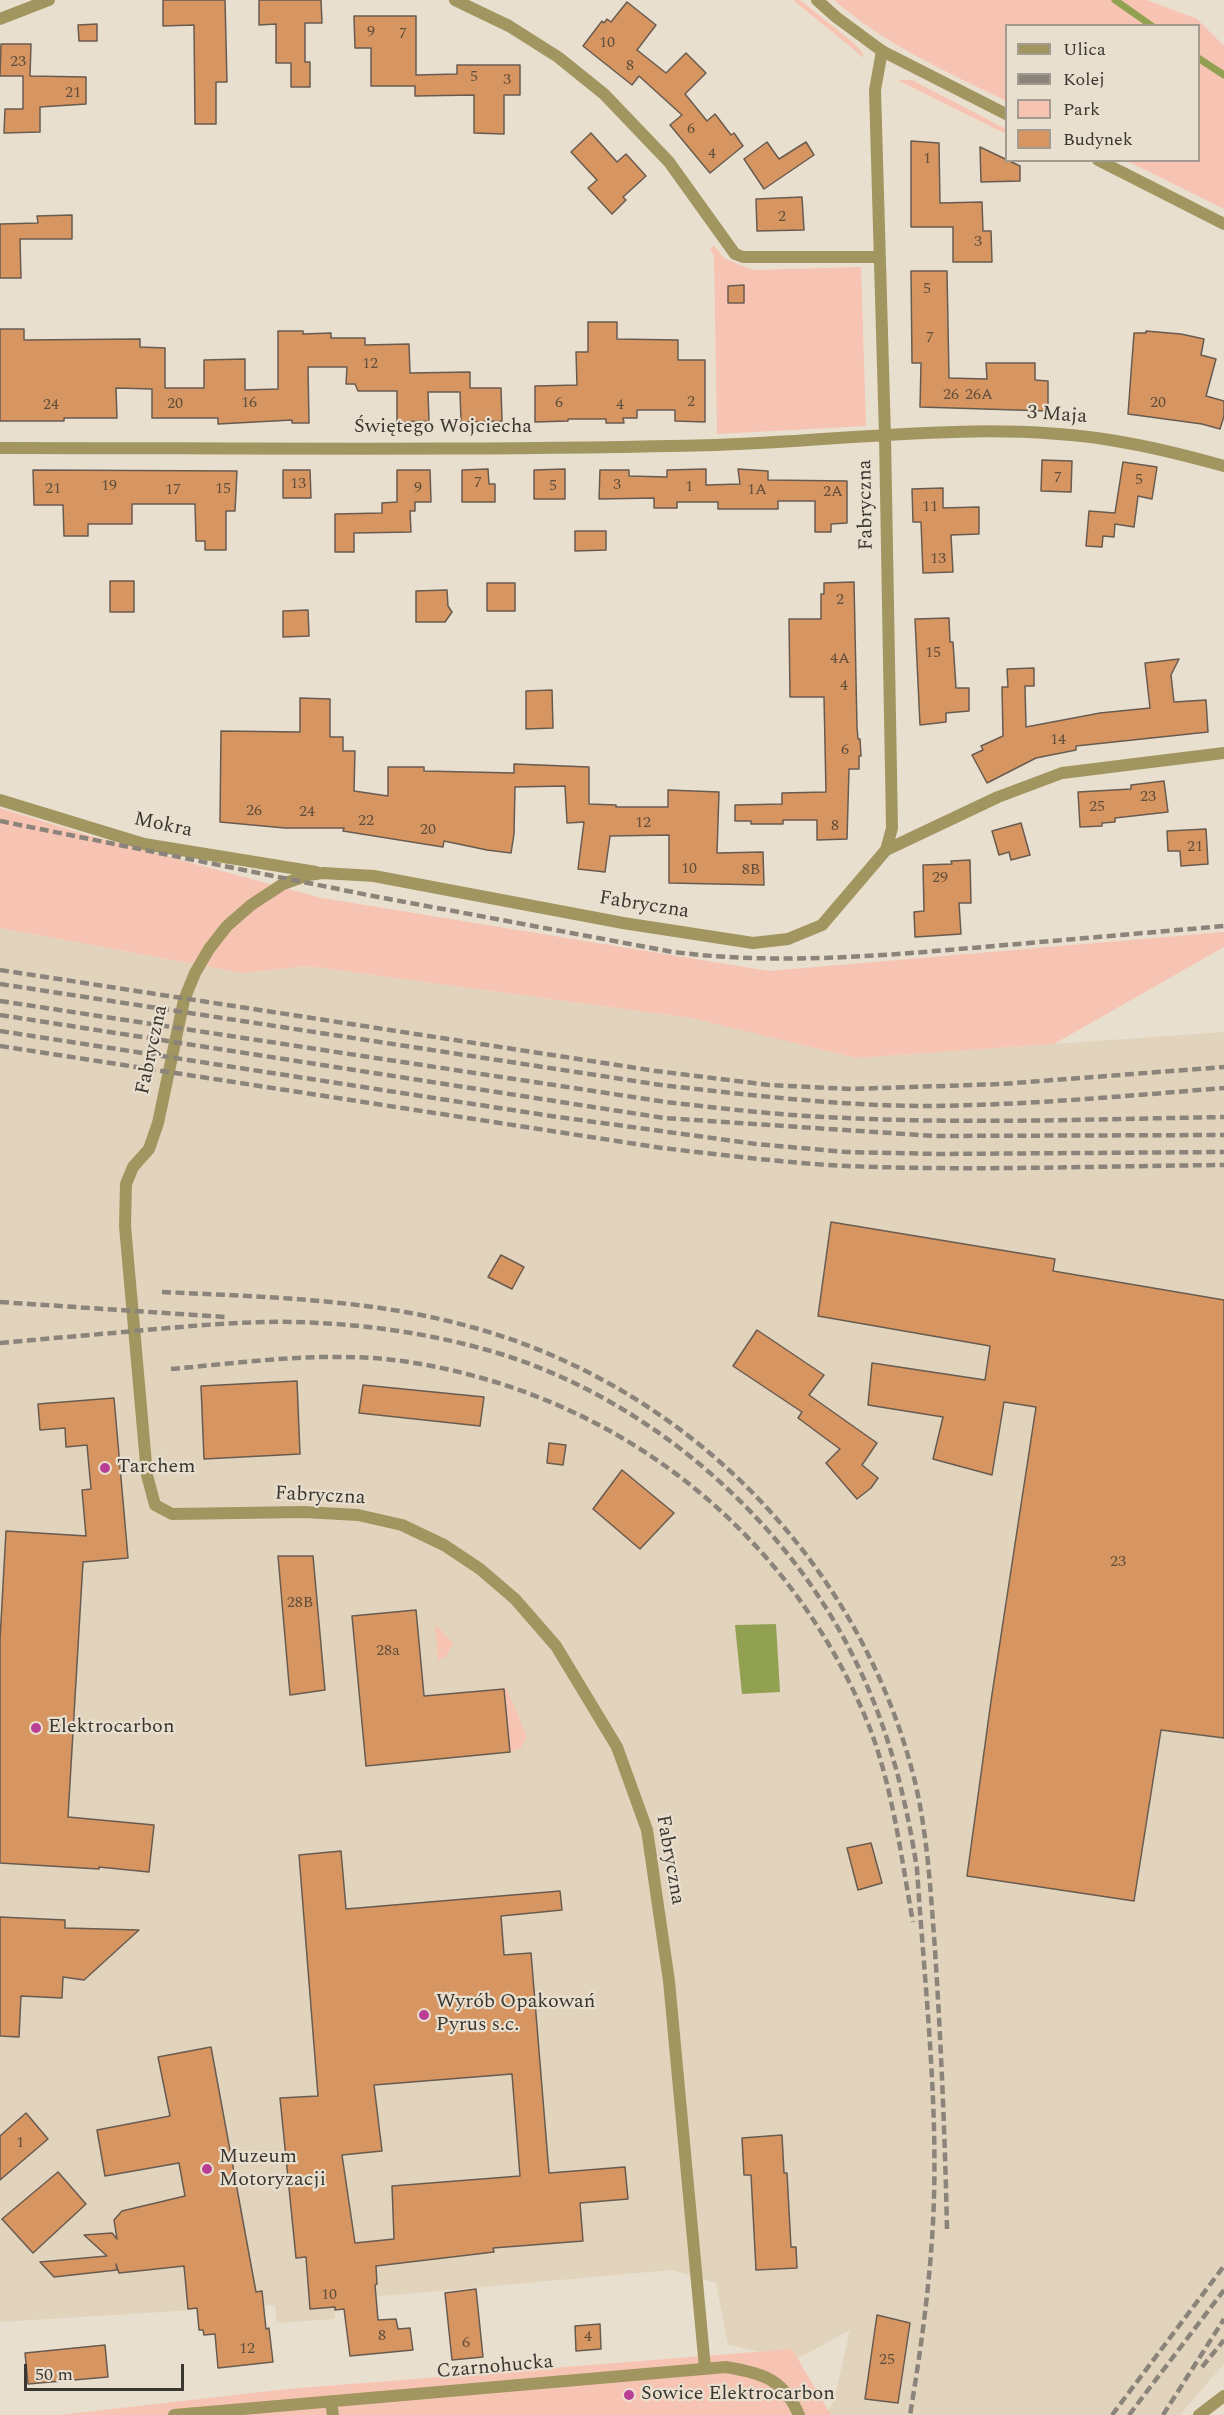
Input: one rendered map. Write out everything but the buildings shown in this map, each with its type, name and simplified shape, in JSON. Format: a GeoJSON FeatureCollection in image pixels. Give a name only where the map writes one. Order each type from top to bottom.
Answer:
{"type":"FeatureCollection","features":[{"type":"Feature","properties":{"kind":"street"},"geometry":{"type":"LineString","coordinates":[[0,19],[49,0]]}},
{"type":"Feature","properties":{"kind":"street"},"geometry":{"type":"LineString","coordinates":[[455,0],[509,26],[558,57],[604,94],[669,162],[735,254],[743,257],[879,257]]}},
{"type":"Feature","properties":{"kind":"street"},"geometry":{"type":"LineString","coordinates":[[816,0],[882,51],[1005,113]]}},
{"type":"Feature","properties":{"kind":"street","name":"Fabryczna"},"geometry":{"type":"LineString","coordinates":[[705,2368],[669,1981],[647,1830],[617,1747],[556,1646],[515,1599],[480,1569],[444,1545],[402,1526],[358,1515],[303,1512],[172,1514],[160,1509],[152,1499],[147,1474],[125,1227],[126,1184],[133,1167],[149,1149],[158,1123],[184,1000],[195,973],[209,949],[227,926],[251,905],[283,884],[308,875],[323,873],[374,876],[624,923],[753,943],[788,939],[822,925],[886,850],[892,828],[885,436],[875,90],[882,51]]}},
{"type":"Feature","properties":{"kind":"street"},"geometry":{"type":"LineString","coordinates":[[1102,162],[1224,224]]}},
{"type":"Feature","properties":{"kind":"street","name":"3 Maja"},"geometry":{"type":"LineString","coordinates":[[885,436],[990,432],[1052,434],[1124,442],[1177,452],[1224,466]]}},
{"type":"Feature","properties":{"kind":"street","name":"Świętego Wojciecha"},"geometry":{"type":"LineString","coordinates":[[0,448],[586,447],[718,445],[885,436]]}},
{"type":"Feature","properties":{"kind":"street"},"geometry":{"type":"LineString","coordinates":[[886,850],[998,797],[1062,773],[1224,753]]}},
{"type":"Feature","properties":{"kind":"street","name":"Mokra"},"geometry":{"type":"LineString","coordinates":[[0,800],[144,844],[323,873]]}},
{"type":"Feature","properties":{"kind":"street","name":"Czarnohucka"},"geometry":{"type":"LineString","coordinates":[[174,2415],[332,2409],[726,2367],[752,2371],[780,2385],[791,2398],[799,2415]]}},
{"type":"Feature","properties":{"kind":"street"},"geometry":{"type":"LineString","coordinates":[[1199,2415],[1224,2396]]}},
{"type":"Feature","properties":{"kind":"shaded area"},"geometry":{"type":"Polygon","coordinates":[[[0,928],[243,973],[307,966],[691,1018],[856,1058],[1224,1032],[1224,2364],[1180,2415],[825,2415],[834,2401],[850,2330],[797,2359],[728,2345],[716,2283],[671,2270],[349,2299],[349,2309],[335,2310],[335,2319],[277,2323],[275,2305],[0,2322],[0,928]]]}},
{"type":"Feature","properties":{"kind":"shaded area"},"geometry":{"type":"Polygon","coordinates":[[[776,1624],[780,1692],[742,1694],[735,1625],[776,1624]]]}},
{"type":"Feature","properties":{"kind":"green space"},"geometry":{"type":"Polygon","coordinates":[[[793,0],[800,0],[855,44],[864,58],[793,0]]]}},
{"type":"Feature","properties":{"kind":"green space"},"geometry":{"type":"Polygon","coordinates":[[[834,0],[1147,0],[1197,19],[1224,46],[1224,209],[1129,162],[1200,162],[1200,24],[1005,24],[1005,101],[895,44],[853,16],[834,0]]]}},
{"type":"Feature","properties":{"kind":"green space"},"geometry":{"type":"Polygon","coordinates":[[[897,80],[912,80],[1005,128],[1005,134],[897,80]]]}},
{"type":"Feature","properties":{"kind":"green space"},"geometry":{"type":"Polygon","coordinates":[[[714,246],[724,258],[752,270],[861,267],[866,426],[717,434],[714,256],[710,249],[714,246]]]}},
{"type":"Feature","properties":{"kind":"green space"},"geometry":{"type":"Polygon","coordinates":[[[0,808],[84,834],[322,898],[769,971],[1224,932],[1224,947],[1054,1044],[856,1058],[691,1018],[307,966],[243,973],[0,928],[0,808]]]}},
{"type":"Feature","properties":{"kind":"green space"},"geometry":{"type":"Polygon","coordinates":[[[435,1624],[453,1643],[447,1655],[438,1661],[435,1624]]]}},
{"type":"Feature","properties":{"kind":"green space"},"geometry":{"type":"Polygon","coordinates":[[[504,1689],[507,1689],[527,1737],[521,1748],[510,1752],[504,1689]]]}},
{"type":"Feature","properties":{"kind":"green space"},"geometry":{"type":"Polygon","coordinates":[[[792,2349],[831,2415],[59,2415],[288,2389],[792,2349]]]}},
{"type":"Feature","properties":{"kind":"waterway"},"geometry":{"type":"LineString","coordinates":[[1115,0],[1149,24]]}},
{"type":"Feature","properties":{"kind":"waterway"},"geometry":{"type":"LineString","coordinates":[[1200,59],[1224,75]]}},
{"type":"Feature","properties":{"kind":"railway"},"geometry":{"type":"LineString","coordinates":[[0,821],[373,896],[673,952],[712,956],[789,959],[867,956],[1224,926]]}},
{"type":"Feature","properties":{"kind":"railway"},"geometry":{"type":"LineString","coordinates":[[0,970],[656,1071],[769,1085],[851,1089],[1002,1084],[1224,1067]]}},
{"type":"Feature","properties":{"kind":"railway"},"geometry":{"type":"LineString","coordinates":[[0,984],[661,1085],[795,1099],[929,1106],[1076,1100],[1224,1088]]}},
{"type":"Feature","properties":{"kind":"railway"},"geometry":{"type":"LineString","coordinates":[[0,1001],[666,1102],[756,1112],[941,1121],[1224,1117]]}},
{"type":"Feature","properties":{"kind":"railway"},"geometry":{"type":"LineString","coordinates":[[0,1015],[664,1118],[935,1136],[1224,1135]]}},
{"type":"Feature","properties":{"kind":"railway"},"geometry":{"type":"LineString","coordinates":[[0,1031],[551,1116],[756,1144],[846,1152],[938,1154],[1224,1152]]}},
{"type":"Feature","properties":{"kind":"railway"},"geometry":{"type":"LineString","coordinates":[[0,1046],[662,1148],[778,1161],[847,1166],[941,1168],[1224,1165]]}},
{"type":"Feature","properties":{"kind":"railway"},"geometry":{"type":"LineString","coordinates":[[162,1292],[320,1301],[398,1311],[475,1328],[554,1356],[628,1394],[696,1442],[757,1498],[811,1561],[856,1631],[891,1706],[916,1786],[926,1847],[935,1950],[947,2230]]}},
{"type":"Feature","properties":{"kind":"railway"},"geometry":{"type":"LineString","coordinates":[[0,1302],[225,1317]]}},
{"type":"Feature","properties":{"kind":"railway"},"geometry":{"type":"LineString","coordinates":[[0,1343],[261,1322],[349,1325],[401,1331],[453,1341],[504,1355],[558,1375],[610,1402],[659,1433],[706,1469],[748,1509],[787,1553],[821,1600],[850,1650],[874,1702],[900,1784],[917,1869],[932,2074],[934,2197],[926,2306],[910,2415]]}},
{"type":"Feature","properties":{"kind":"railway"},"geometry":{"type":"LineString","coordinates":[[171,1369],[320,1357],[409,1362],[486,1379],[558,1405],[626,1440],[688,1483],[744,1533],[793,1591],[835,1655],[869,1726],[877,1750],[896,1823],[913,1922]]}},
{"type":"Feature","properties":{"kind":"railway"},"geometry":{"type":"LineString","coordinates":[[1112,2415],[1224,2266]]}},
{"type":"Feature","properties":{"kind":"railway"},"geometry":{"type":"LineString","coordinates":[[1129,2415],[1224,2290]]}},
{"type":"Feature","properties":{"kind":"railway"},"geometry":{"type":"LineString","coordinates":[[1163,2415],[1224,2319]]}},
{"type":"Feature","properties":{"kind":"railway"},"geometry":{"type":"LineString","coordinates":[[1202,2367],[1224,2340]]}},
{"type":"Feature","properties":{"kind":"place","name":"Tarchem"},"geometry":{"type":"Point","coordinates":[105,1468]}},
{"type":"Feature","properties":{"kind":"place","name":"Elektrocarbon"},"geometry":{"type":"Point","coordinates":[36,1728]}},
{"type":"Feature","properties":{"kind":"place","name":"Wyrób Opakowań Pyrus s.c."},"geometry":{"type":"Point","coordinates":[424,2015]}},
{"type":"Feature","properties":{"kind":"place","name":"Muzeum Motoryzacji"},"geometry":{"type":"Point","coordinates":[207,2169]}},
{"type":"Feature","properties":{"kind":"place","name":"Sowice Elektrocarbon"},"geometry":{"type":"Point","coordinates":[629,2395]}}]}
